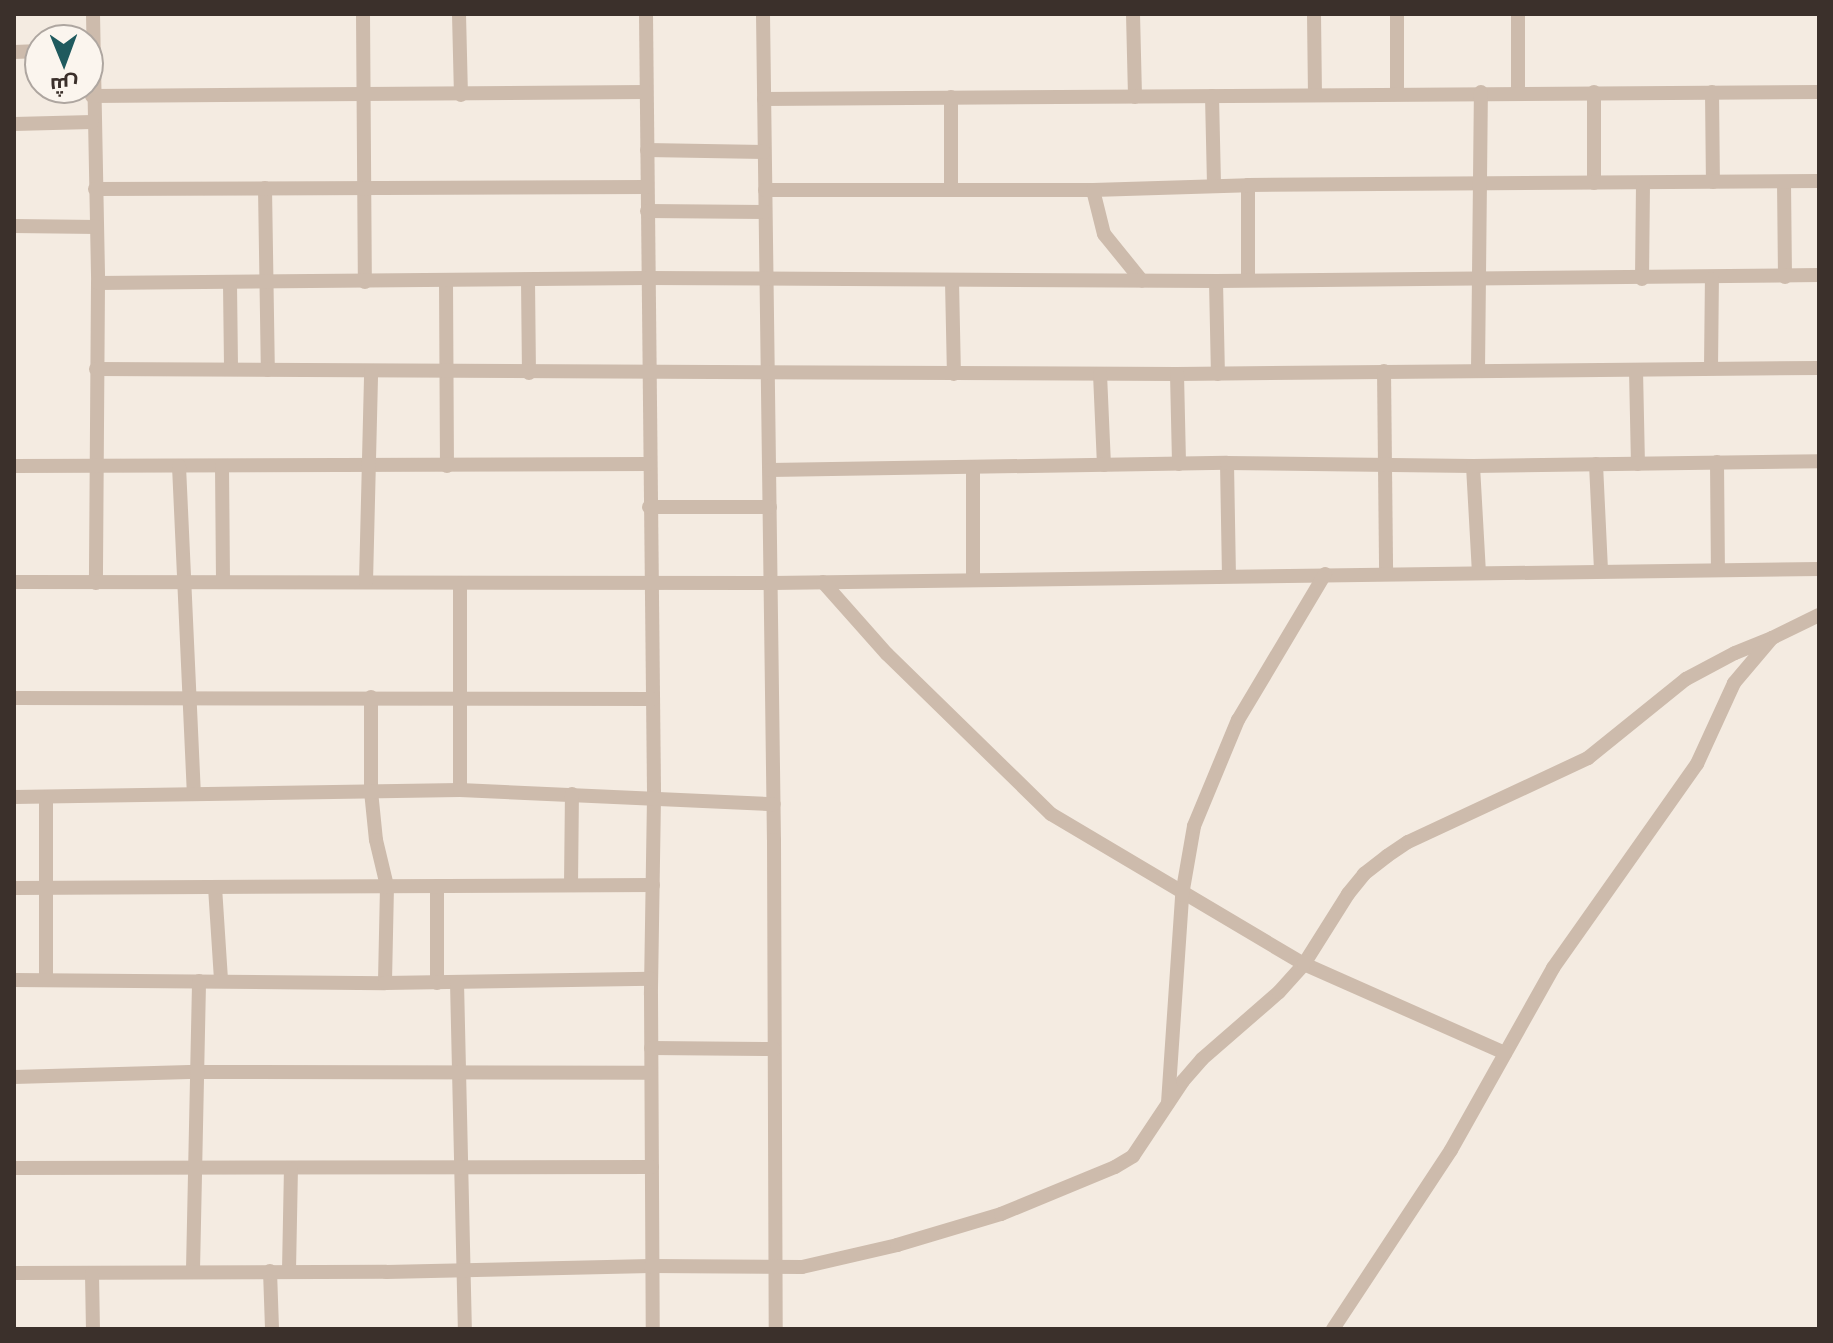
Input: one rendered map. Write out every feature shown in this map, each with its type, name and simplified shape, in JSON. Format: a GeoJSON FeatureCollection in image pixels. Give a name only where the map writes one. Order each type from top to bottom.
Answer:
{"type":"FeatureCollection","features":[{"type":"Feature","properties":{"kind":"street"},"geometry":{"type":"LineString","coordinates":[[363,14],[367,187],[365,282]]}},
{"type":"Feature","properties":{"kind":"street"},"geometry":{"type":"LineString","coordinates":[[459,14],[461,95]]}},
{"type":"Feature","properties":{"kind":"street"},"geometry":{"type":"LineString","coordinates":[[646,14],[654,797],[651,979],[653,1329]]}},
{"type":"Feature","properties":{"kind":"street"},"geometry":{"type":"LineString","coordinates":[[763,14],[772,583],[776,1329]]}},
{"type":"Feature","properties":{"kind":"street"},"geometry":{"type":"LineString","coordinates":[[1133,14],[1135,97]]}},
{"type":"Feature","properties":{"kind":"street"},"geometry":{"type":"LineString","coordinates":[[1314,14],[1315,94]]}},
{"type":"Feature","properties":{"kind":"street"},"geometry":{"type":"LineString","coordinates":[[1397,14],[1397,94]]}},
{"type":"Feature","properties":{"kind":"street"},"geometry":{"type":"LineString","coordinates":[[1518,14],[1518,92]]}},
{"type":"Feature","properties":{"kind":"street"},"geometry":{"type":"LineString","coordinates":[[104,96],[646,92]]}},
{"type":"Feature","properties":{"kind":"street"},"geometry":{"type":"LineString","coordinates":[[1478,370],[1481,92]]}},
{"type":"Feature","properties":{"kind":"street"},"geometry":{"type":"LineString","coordinates":[[1594,92],[1594,183]]}},
{"type":"Feature","properties":{"kind":"street"},"geometry":{"type":"LineString","coordinates":[[1712,92],[1713,182]]}},
{"type":"Feature","properties":{"kind":"street"},"geometry":{"type":"LineString","coordinates":[[764,99],[1819,92]]}},
{"type":"Feature","properties":{"kind":"street"},"geometry":{"type":"LineString","coordinates":[[1212,96],[1214,186]]}},
{"type":"Feature","properties":{"kind":"street"},"geometry":{"type":"LineString","coordinates":[[951,97],[951,189]]}},
{"type":"Feature","properties":{"kind":"street"},"geometry":{"type":"LineString","coordinates":[[92,104],[98,283],[94,466],[96,583]]}},
{"type":"Feature","properties":{"kind":"street"},"geometry":{"type":"LineString","coordinates":[[14,124],[92,122]]}},
{"type":"Feature","properties":{"kind":"street"},"geometry":{"type":"LineString","coordinates":[[647,150],[764,152]]}},
{"type":"Feature","properties":{"kind":"street"},"geometry":{"type":"LineString","coordinates":[[765,190],[1093,190],[1248,185],[1819,181]]}},
{"type":"Feature","properties":{"kind":"street"},"geometry":{"type":"LineString","coordinates":[[1784,182],[1785,277]]}},
{"type":"Feature","properties":{"kind":"street"},"geometry":{"type":"LineString","coordinates":[[1642,279],[1643,183]]}},
{"type":"Feature","properties":{"kind":"street"},"geometry":{"type":"LineString","coordinates":[[1248,185],[1248,280]]}},
{"type":"Feature","properties":{"kind":"street"},"geometry":{"type":"LineString","coordinates":[[95,189],[647,187]]}},
{"type":"Feature","properties":{"kind":"street"},"geometry":{"type":"LineString","coordinates":[[265,188],[268,370]]}},
{"type":"Feature","properties":{"kind":"street"},"geometry":{"type":"LineString","coordinates":[[1093,190],[1104,234],[1142,281]]}},
{"type":"Feature","properties":{"kind":"street"},"geometry":{"type":"LineString","coordinates":[[647,211],[765,212]]}},
{"type":"Feature","properties":{"kind":"street"},"geometry":{"type":"LineString","coordinates":[[14,226],[97,227]]}},
{"type":"Feature","properties":{"kind":"street"},"geometry":{"type":"LineString","coordinates":[[98,283],[267,284],[647,278],[952,281],[1712,279],[1819,275]]}},
{"type":"Feature","properties":{"kind":"street"},"geometry":{"type":"LineString","coordinates":[[1711,368],[1712,279]]}},
{"type":"Feature","properties":{"kind":"street"},"geometry":{"type":"LineString","coordinates":[[528,280],[529,373]]}},
{"type":"Feature","properties":{"kind":"street"},"geometry":{"type":"LineString","coordinates":[[446,281],[447,466]]}},
{"type":"Feature","properties":{"kind":"street"},"geometry":{"type":"LineString","coordinates":[[952,281],[954,374]]}},
{"type":"Feature","properties":{"kind":"street"},"geometry":{"type":"LineString","coordinates":[[1216,281],[1218,374]]}},
{"type":"Feature","properties":{"kind":"street"},"geometry":{"type":"LineString","coordinates":[[230,284],[231,369]]}},
{"type":"Feature","properties":{"kind":"street"},"geometry":{"type":"LineString","coordinates":[[96,369],[447,373],[1218,374],[1819,368]]}},
{"type":"Feature","properties":{"kind":"street"},"geometry":{"type":"LineString","coordinates":[[1636,370],[1638,464]]}},
{"type":"Feature","properties":{"kind":"street"},"geometry":{"type":"LineString","coordinates":[[366,582],[371,371]]}},
{"type":"Feature","properties":{"kind":"street"},"geometry":{"type":"LineString","coordinates":[[1384,371],[1386,573]]}},
{"type":"Feature","properties":{"kind":"street"},"geometry":{"type":"LineString","coordinates":[[1100,374],[1104,465]]}},
{"type":"Feature","properties":{"kind":"street"},"geometry":{"type":"LineString","coordinates":[[1177,374],[1179,464]]}},
{"type":"Feature","properties":{"kind":"street"},"geometry":{"type":"LineString","coordinates":[[770,470],[1227,463],[1473,466],[1819,461]]}},
{"type":"Feature","properties":{"kind":"street"},"geometry":{"type":"LineString","coordinates":[[1717,462],[1718,570]]}},
{"type":"Feature","properties":{"kind":"street"},"geometry":{"type":"LineString","coordinates":[[1227,463],[1229,575]]}},
{"type":"Feature","properties":{"kind":"street"},"geometry":{"type":"LineString","coordinates":[[14,466],[649,464]]}},
{"type":"Feature","properties":{"kind":"street"},"geometry":{"type":"LineString","coordinates":[[1596,464],[1601,571]]}},
{"type":"Feature","properties":{"kind":"street"},"geometry":{"type":"LineString","coordinates":[[179,466],[194,794]]}},
{"type":"Feature","properties":{"kind":"street"},"geometry":{"type":"LineString","coordinates":[[222,466],[223,582]]}},
{"type":"Feature","properties":{"kind":"street"},"geometry":{"type":"LineString","coordinates":[[1473,466],[1479,572]]}},
{"type":"Feature","properties":{"kind":"street"},"geometry":{"type":"LineString","coordinates":[[973,467],[973,580]]}},
{"type":"Feature","properties":{"kind":"street"},"geometry":{"type":"LineString","coordinates":[[649,507],[770,507]]}},
{"type":"Feature","properties":{"kind":"street"},"geometry":{"type":"LineString","coordinates":[[14,582],[772,583],[1819,569]]}},
{"type":"Feature","properties":{"kind":"street"},"geometry":{"type":"LineString","coordinates":[[1168,1104],[1182,895],[1194,826],[1238,720],[1325,574]]}},
{"type":"Feature","properties":{"kind":"street"},"geometry":{"type":"LineString","coordinates":[[823,582],[887,654],[1033,800],[1182,895],[1304,964],[1505,1053]]}},
{"type":"Feature","properties":{"kind":"street"},"geometry":{"type":"LineString","coordinates":[[460,583],[460,790]]}},
{"type":"Feature","properties":{"kind":"street"},"geometry":{"type":"LineString","coordinates":[[14,1273],[651,1266],[775,1268],[821,1264],[1001,1214],[1076,1184],[1133,1156],[1202,1059],[1268,1002],[1304,964],[1348,894],[1364,874],[1387,856],[1408,842],[1588,758],[1686,679],[1819,615]]}},
{"type":"Feature","properties":{"kind":"street"},"geometry":{"type":"LineString","coordinates":[[1333,1329],[1451,1150],[1553,968],[1697,764],[1734,683],[1772,638]]}},
{"type":"Feature","properties":{"kind":"street"},"geometry":{"type":"LineString","coordinates":[[371,697],[371,791],[376,840],[387,886],[385,983]]}},
{"type":"Feature","properties":{"kind":"street"},"geometry":{"type":"LineString","coordinates":[[14,698],[653,699]]}},
{"type":"Feature","properties":{"kind":"street"},"geometry":{"type":"LineString","coordinates":[[14,797],[460,790],[774,804]]}},
{"type":"Feature","properties":{"kind":"street"},"geometry":{"type":"LineString","coordinates":[[571,885],[572,794]]}},
{"type":"Feature","properties":{"kind":"street"},"geometry":{"type":"LineString","coordinates":[[46,797],[46,979]]}},
{"type":"Feature","properties":{"kind":"street"},"geometry":{"type":"LineString","coordinates":[[14,888],[653,885]]}},
{"type":"Feature","properties":{"kind":"street"},"geometry":{"type":"LineString","coordinates":[[437,886],[437,983]]}},
{"type":"Feature","properties":{"kind":"street"},"geometry":{"type":"LineString","coordinates":[[215,887],[221,981]]}},
{"type":"Feature","properties":{"kind":"street"},"geometry":{"type":"LineString","coordinates":[[14,980],[437,983],[651,979]]}},
{"type":"Feature","properties":{"kind":"street"},"geometry":{"type":"LineString","coordinates":[[193,1270],[199,981]]}},
{"type":"Feature","properties":{"kind":"street"},"geometry":{"type":"LineString","coordinates":[[457,982],[465,1329]]}},
{"type":"Feature","properties":{"kind":"street"},"geometry":{"type":"LineString","coordinates":[[651,1048],[774,1049]]}},
{"type":"Feature","properties":{"kind":"street"},"geometry":{"type":"LineString","coordinates":[[14,1077],[198,1072],[651,1073]]}},
{"type":"Feature","properties":{"kind":"street"},"geometry":{"type":"LineString","coordinates":[[14,1168],[652,1167]]}},
{"type":"Feature","properties":{"kind":"street"},"geometry":{"type":"LineString","coordinates":[[289,1271],[291,1169]]}},
{"type":"Feature","properties":{"kind":"street"},"geometry":{"type":"LineString","coordinates":[[270,1271],[272,1329]]}},
{"type":"Feature","properties":{"kind":"street"},"geometry":{"type":"LineString","coordinates":[[92,1274],[93,1329]]}}]}
